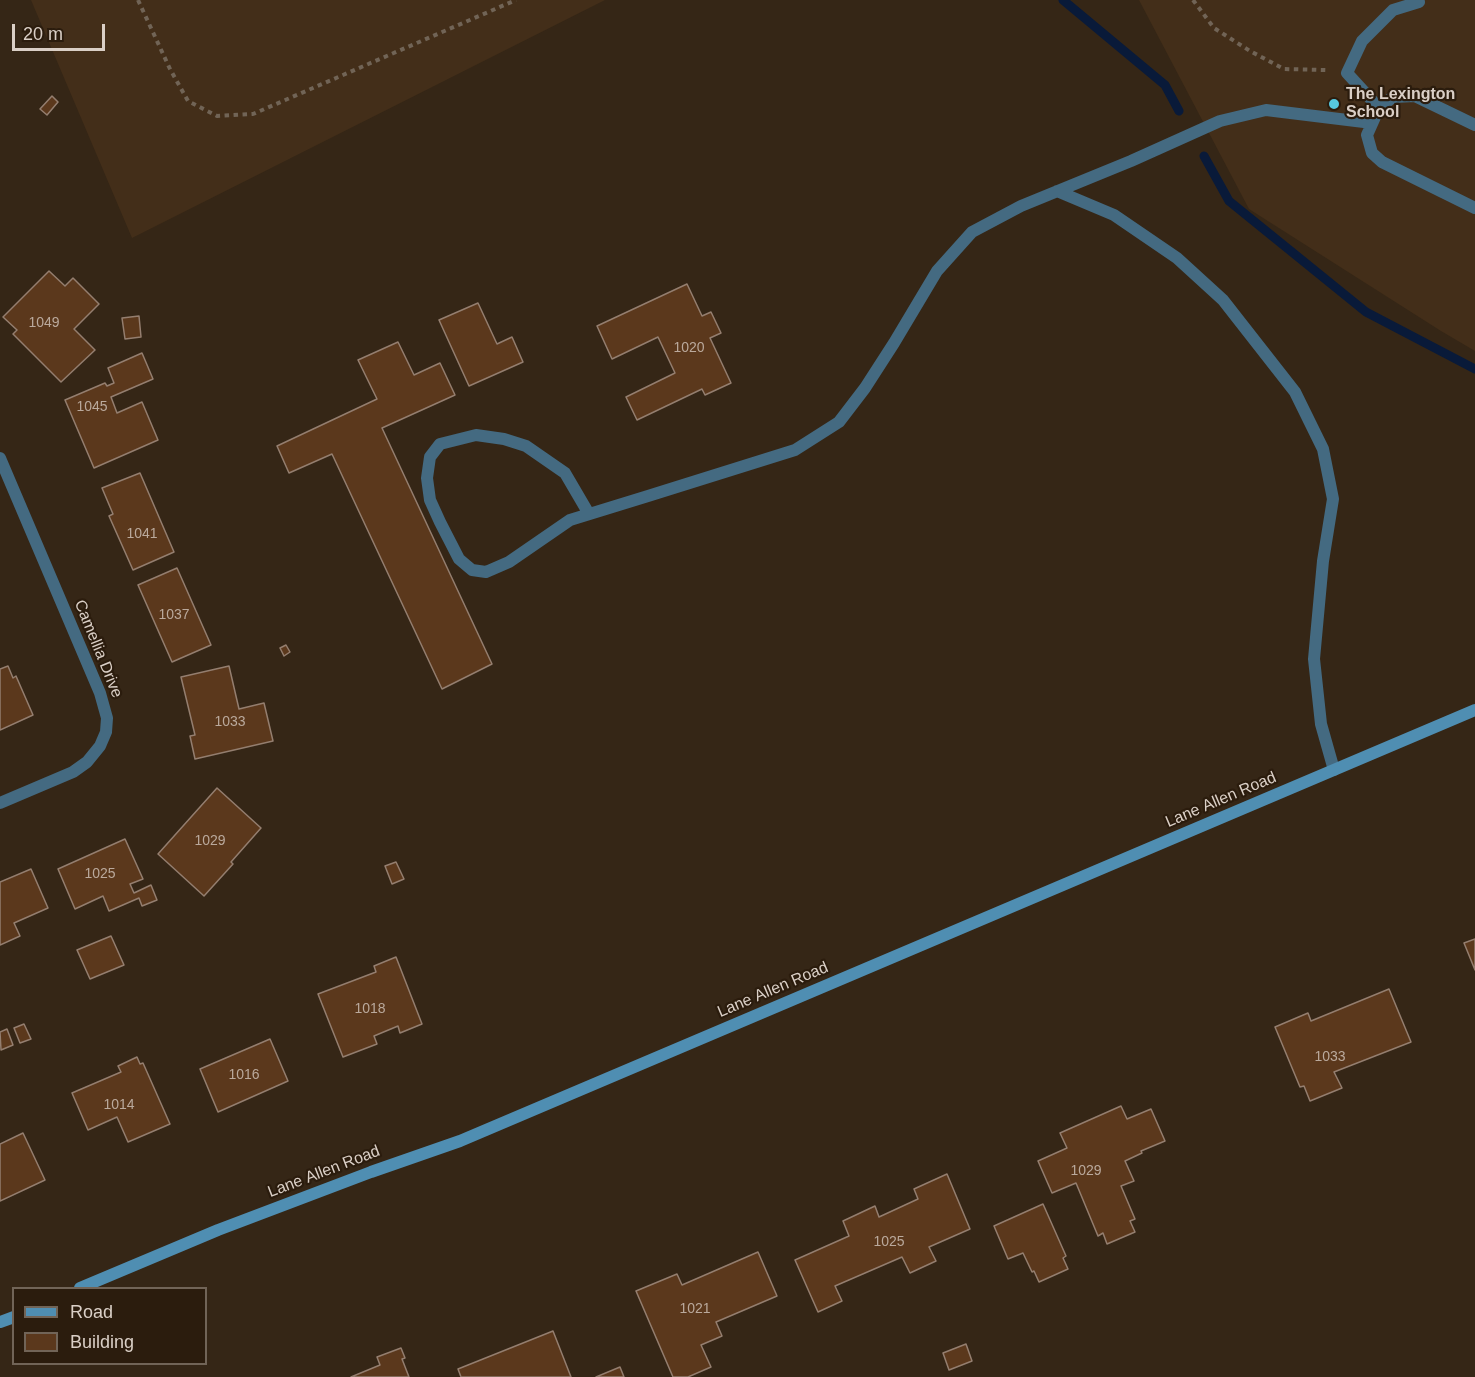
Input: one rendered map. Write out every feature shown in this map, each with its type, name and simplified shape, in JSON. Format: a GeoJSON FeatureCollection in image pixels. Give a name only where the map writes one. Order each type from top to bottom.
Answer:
{"type":"FeatureCollection","features":[{"type":"Feature","properties":{"kind":"street"},"geometry":{"type":"LineString","coordinates":[[1379,108],[1347,73],[1362,41],[1393,10],[1419,2]]}},
{"type":"Feature","properties":{"kind":"street"},"geometry":{"type":"LineString","coordinates":[[1475,125],[1415,96],[1393,97],[1379,108],[1367,135],[1372,153],[1382,162],[1475,208]]}},
{"type":"Feature","properties":{"kind":"street"},"geometry":{"type":"LineString","coordinates":[[589,514],[565,473],[526,446],[504,439],[476,435],[440,444],[430,457],[427,478],[430,500],[440,522],[459,559],[472,570],[486,572],[509,562],[570,520],[795,450],[840,422],[865,388],[937,271],[972,232],[1020,206],[1221,121],[1266,110],[1372,123]]}},
{"type":"Feature","properties":{"kind":"street"},"geometry":{"type":"LineString","coordinates":[[1057,191],[1114,215],[1177,258],[1223,300],[1295,393],[1323,449],[1333,499],[1323,561],[1314,659],[1320,724],[1334,770]]}},
{"type":"Feature","properties":{"kind":"street","name":"Camellia Drive"},"geometry":{"type":"LineString","coordinates":[[0,458],[100,693],[107,718],[106,732],[100,746],[87,762],[73,772],[0,803]]}},
{"type":"Feature","properties":{"kind":"street","name":"Lane Allen Road"},"geometry":{"type":"LineString","coordinates":[[82,1287],[218,1230],[459,1141],[1475,710]]}},
{"type":"Feature","properties":{"kind":"path"},"geometry":{"type":"LineString","coordinates":[[138,0],[170,69],[188,101],[217,116],[253,114],[516,0]]}},
{"type":"Feature","properties":{"kind":"path"},"geometry":{"type":"LineString","coordinates":[[1193,0],[1214,28],[1284,69],[1320,69],[1347,73]]}},
{"type":"Feature","properties":{"kind":"shaded area"},"geometry":{"type":"Polygon","coordinates":[[[31,0],[605,0],[132,238],[31,0]]]}},
{"type":"Feature","properties":{"kind":"shaded area","name":"The Lexington School"},"geometry":{"type":"Polygon","coordinates":[[[1139,0],[1475,0],[1475,351],[1249,209],[1139,0]]]}},
{"type":"Feature","properties":{"kind":"building"},"geometry":{"type":"Polygon","coordinates":[[[52,96],[58,102],[47,115],[40,109],[52,96]]]}},
{"type":"Feature","properties":{"kind":"building"},"geometry":{"type":"Polygon","coordinates":[[[49,271],[65,286],[73,278],[99,304],[74,329],[95,350],[61,382],[13,334],[17,330],[3,317],[49,271]]]}},
{"type":"Feature","properties":{"kind":"building"},"geometry":{"type":"Polygon","coordinates":[[[687,284],[702,316],[711,312],[721,333],[710,338],[731,383],[705,395],[702,389],[637,420],[626,397],[675,373],[658,337],[612,359],[597,326],[687,284]]]}},
{"type":"Feature","properties":{"kind":"building"},"geometry":{"type":"Polygon","coordinates":[[[478,303],[497,344],[512,337],[523,362],[469,386],[439,320],[478,303]]]}},
{"type":"Feature","properties":{"kind":"building"},"geometry":{"type":"Polygon","coordinates":[[[139,316],[141,337],[125,339],[122,318],[139,316]]]}},
{"type":"Feature","properties":{"kind":"building"},"geometry":{"type":"Polygon","coordinates":[[[398,342],[414,375],[440,363],[455,395],[382,428],[492,664],[442,689],[332,454],[289,473],[277,446],[377,399],[358,360],[398,342]]]}},
{"type":"Feature","properties":{"kind":"building"},"geometry":{"type":"Polygon","coordinates":[[[142,353],[153,379],[111,397],[117,413],[142,402],[158,440],[94,468],[65,400],[105,383],[107,386],[114,383],[108,368],[142,353]]]}},
{"type":"Feature","properties":{"kind":"building"},"geometry":{"type":"Polygon","coordinates":[[[140,473],[174,552],[133,570],[109,516],[113,514],[102,488],[140,473]]]}},
{"type":"Feature","properties":{"kind":"building"},"geometry":{"type":"Polygon","coordinates":[[[177,568],[211,645],[172,662],[138,585],[177,568]]]}},
{"type":"Feature","properties":{"kind":"building"},"geometry":{"type":"Polygon","coordinates":[[[286,645],[290,652],[284,656],[280,648],[286,645]]]}},
{"type":"Feature","properties":{"kind":"building"},"geometry":{"type":"Polygon","coordinates":[[[8,666],[13,678],[16,676],[33,715],[0,730],[0,669],[8,666]]]}},
{"type":"Feature","properties":{"kind":"building"},"geometry":{"type":"Polygon","coordinates":[[[229,666],[239,709],[264,703],[273,741],[195,759],[190,736],[195,735],[181,677],[229,666]]]}},
{"type":"Feature","properties":{"kind":"building"},"geometry":{"type":"Polygon","coordinates":[[[217,788],[261,828],[204,896],[158,854],[217,788]]]}},
{"type":"Feature","properties":{"kind":"building"},"geometry":{"type":"Polygon","coordinates":[[[125,839],[143,879],[130,884],[134,893],[151,885],[157,900],[142,906],[139,898],[109,911],[103,896],[75,909],[58,869],[125,839]]]}},
{"type":"Feature","properties":{"kind":"building"},"geometry":{"type":"Polygon","coordinates":[[[396,862],[404,879],[392,884],[385,866],[396,862]]]}},
{"type":"Feature","properties":{"kind":"building"},"geometry":{"type":"Polygon","coordinates":[[[31,869],[48,908],[14,923],[20,936],[0,945],[0,882],[31,869]]]}},
{"type":"Feature","properties":{"kind":"building"},"geometry":{"type":"Polygon","coordinates":[[[111,936],[124,965],[90,979],[77,950],[111,936]]]}},
{"type":"Feature","properties":{"kind":"building"},"geometry":{"type":"Polygon","coordinates":[[[1475,939],[1475,970],[1464,943],[1475,939]]]}},
{"type":"Feature","properties":{"kind":"building"},"geometry":{"type":"Polygon","coordinates":[[[396,957],[422,1024],[400,1033],[398,1026],[374,1036],[377,1044],[343,1057],[318,994],[376,972],[374,966],[396,957]]]}},
{"type":"Feature","properties":{"kind":"building"},"geometry":{"type":"Polygon","coordinates":[[[1389,989],[1411,1042],[1334,1072],[1342,1088],[1310,1101],[1304,1086],[1300,1087],[1275,1027],[1308,1013],[1311,1021],[1389,989]]]}},
{"type":"Feature","properties":{"kind":"building"},"geometry":{"type":"Polygon","coordinates":[[[24,1024],[31,1039],[20,1043],[14,1028],[24,1024]]]}},
{"type":"Feature","properties":{"kind":"building"},"geometry":{"type":"Polygon","coordinates":[[[7,1029],[13,1045],[1,1050],[0,1032],[7,1029]]]}},
{"type":"Feature","properties":{"kind":"building"},"geometry":{"type":"Polygon","coordinates":[[[270,1039],[288,1081],[218,1112],[200,1069],[270,1039]]]}},
{"type":"Feature","properties":{"kind":"building"},"geometry":{"type":"Polygon","coordinates":[[[137,1057],[140,1064],[143,1063],[170,1124],[128,1142],[117,1117],[88,1130],[72,1093],[121,1072],[118,1066],[137,1057]]]}},
{"type":"Feature","properties":{"kind":"building"},"geometry":{"type":"Polygon","coordinates":[[[1121,1106],[1127,1119],[1151,1109],[1165,1141],[1125,1161],[1134,1181],[1121,1186],[1135,1219],[1130,1221],[1135,1232],[1107,1244],[1103,1233],[1098,1236],[1076,1183],[1052,1193],[1038,1161],[1067,1148],[1060,1133],[1121,1106]]]}},
{"type":"Feature","properties":{"kind":"building"},"geometry":{"type":"Polygon","coordinates":[[[23,1133],[45,1180],[0,1201],[0,1144],[23,1133]]]}},
{"type":"Feature","properties":{"kind":"building"},"geometry":{"type":"Polygon","coordinates":[[[947,1174],[970,1229],[929,1247],[936,1261],[910,1273],[902,1257],[835,1286],[842,1301],[818,1312],[795,1260],[849,1236],[843,1221],[875,1206],[879,1217],[918,1199],[914,1189],[947,1174]]]}},
{"type":"Feature","properties":{"kind":"building"},"geometry":{"type":"Polygon","coordinates":[[[1043,1204],[1066,1256],[1063,1258],[1068,1269],[1039,1282],[1023,1253],[1008,1259],[994,1226],[1043,1204]]]}},
{"type":"Feature","properties":{"kind":"building"},"geometry":{"type":"Polygon","coordinates":[[[758,1252],[777,1296],[716,1322],[722,1336],[701,1345],[711,1367],[688,1377],[673,1377],[636,1291],[677,1274],[682,1285],[758,1252]]]}},
{"type":"Feature","properties":{"kind":"building"},"geometry":{"type":"Polygon","coordinates":[[[553,1331],[571,1377],[461,1377],[458,1369],[553,1331]]]}},
{"type":"Feature","properties":{"kind":"building"},"geometry":{"type":"Polygon","coordinates":[[[966,1344],[972,1361],[949,1370],[943,1353],[966,1344]]]}},
{"type":"Feature","properties":{"kind":"building"},"geometry":{"type":"Polygon","coordinates":[[[401,1348],[405,1358],[402,1359],[409,1377],[351,1377],[380,1365],[377,1357],[401,1348]]]}},
{"type":"Feature","properties":{"kind":"building"},"geometry":{"type":"Polygon","coordinates":[[[620,1367],[624,1377],[596,1377],[620,1367]]]}},
{"type":"Feature","properties":{"kind":"waterway"},"geometry":{"type":"LineString","coordinates":[[1063,0],[1165,85],[1179,111]]}},
{"type":"Feature","properties":{"kind":"waterway"},"geometry":{"type":"LineString","coordinates":[[1204,156],[1229,201],[1366,312],[1475,369]]}},
{"type":"Feature","properties":{"kind":"place","name":"The Lexington School"},"geometry":{"type":"Point","coordinates":[1334,104]}}]}
